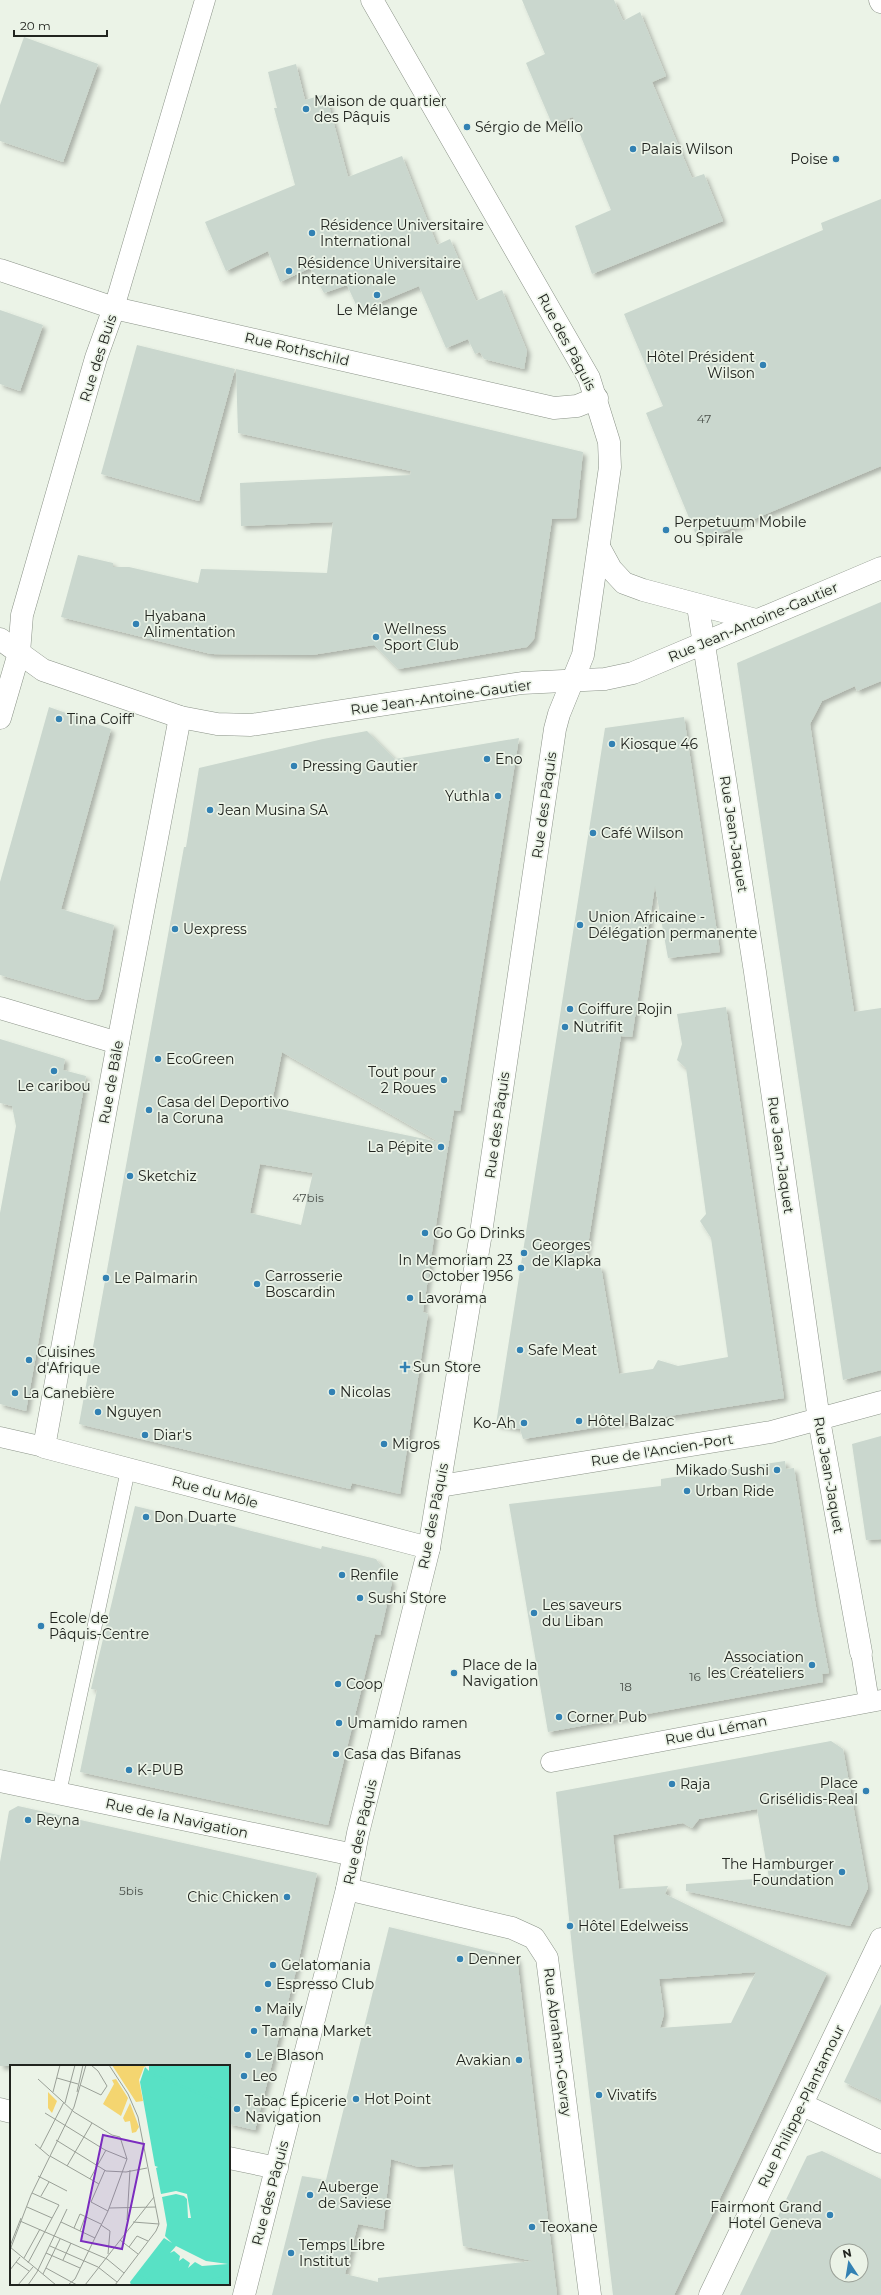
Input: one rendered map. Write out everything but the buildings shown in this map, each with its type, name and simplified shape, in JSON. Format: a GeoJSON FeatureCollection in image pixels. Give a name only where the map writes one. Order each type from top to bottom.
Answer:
{"type":"FeatureCollection","features":[{"type":"Feature","properties":{"kind":"street","name":"Rue des Buis"},"geometry":{"type":"LineString","coordinates":[[0,718],[19,653],[22,615],[96,358],[114,308],[205,0]]}},
{"type":"Feature","properties":{"kind":"street","name":"Rue des Pâquis"},"geometry":{"type":"LineString","coordinates":[[244,2295],[347,1890],[354,1855],[429,1548],[481,1233],[555,729],[583,655],[610,467],[609,442],[597,398],[589,378],[372,0]]}},
{"type":"Feature","properties":{"kind":"street","name":"Rue Rothschild"},"geometry":{"type":"LineString","coordinates":[[0,270],[114,308],[554,408],[577,406],[597,398]]}},
{"type":"Feature","properties":{"kind":"street"},"geometry":{"type":"LineString","coordinates":[[599,547],[611,569],[624,583],[698,606],[756,620]]}},
{"type":"Feature","properties":{"kind":"street","name":"Rue Jean-Antoine-Gautier"},"geometry":{"type":"LineString","coordinates":[[0,639],[43,670],[180,717],[217,724],[251,725],[522,683],[572,682],[605,679],[633,673],[881,568]]}},
{"type":"Feature","properties":{"kind":"street","name":"Rue Jean-Jaquet"},"geometry":{"type":"LineString","coordinates":[[698,606],[753,964],[819,1420],[861,1652],[875,1701]]}},
{"type":"Feature","properties":{"kind":"street","name":"Rue de Bâle"},"geometry":{"type":"LineString","coordinates":[[44,1447],[118,1043],[180,717]]}},
{"type":"Feature","properties":{"kind":"street"},"geometry":{"type":"LineString","coordinates":[[0,1008],[118,1043]]}},
{"type":"Feature","properties":{"kind":"street","name":"Rue de l'Ancien-Port"},"geometry":{"type":"LineString","coordinates":[[440,1486],[770,1432],[819,1420],[881,1402]]}},
{"type":"Feature","properties":{"kind":"street","name":"Rue du Môle"},"geometry":{"type":"LineString","coordinates":[[0,1436],[429,1548]]}},
{"type":"Feature","properties":{"kind":"street","name":"Rue du Léman"},"geometry":{"type":"LineString","coordinates":[[551,1762],[875,1701]]}},
{"type":"Feature","properties":{"kind":"street","name":"Rue de la Navigation"},"geometry":{"type":"LineString","coordinates":[[0,1781],[354,1855]]}},
{"type":"Feature","properties":{"kind":"street","name":"Rue Abraham-Gevray"},"geometry":{"type":"LineString","coordinates":[[347,1890],[512,1928],[534,1938],[547,1958],[590,2295]]}},
{"type":"Feature","properties":{"kind":"street","name":"Rue Philippe-Plantamour"},"geometry":{"type":"LineString","coordinates":[[710,2295],[803,2105],[881,1938]]}},
{"type":"Feature","properties":{"kind":"street"},"geometry":{"type":"LineString","coordinates":[[803,2105],[881,2142]]}},
{"type":"Feature","properties":{"kind":"street"},"geometry":{"type":"LineString","coordinates":[[0,2109],[10,2112]]}},
{"type":"Feature","properties":{"kind":"street"},"geometry":{"type":"LineString","coordinates":[[230,2158],[277,2168]]}},
{"type":"Feature","properties":{"kind":"lane"},"geometry":{"type":"LineString","coordinates":[[59,1793],[128,1470]]}},
{"type":"Feature","properties":{"kind":"place","name":"Maison de quartier des Pâquis"},"geometry":{"type":"Point","coordinates":[306,109]}},
{"type":"Feature","properties":{"kind":"place","name":"Sérgio de Mello"},"geometry":{"type":"Point","coordinates":[467,127]}},
{"type":"Feature","properties":{"kind":"place","name":"Palais Wilson"},"geometry":{"type":"Point","coordinates":[633,149]}},
{"type":"Feature","properties":{"kind":"place","name":"Poise"},"geometry":{"type":"Point","coordinates":[836,159]}},
{"type":"Feature","properties":{"kind":"place","name":"Résidence Universitaire International"},"geometry":{"type":"Point","coordinates":[312,233]}},
{"type":"Feature","properties":{"kind":"place","name":"Résidence Universitaire Internationale"},"geometry":{"type":"Point","coordinates":[289,271]}},
{"type":"Feature","properties":{"kind":"place","name":"Le Mélange"},"geometry":{"type":"Point","coordinates":[377,295]}},
{"type":"Feature","properties":{"kind":"place","name":"Hôtel Président Wilson"},"geometry":{"type":"Point","coordinates":[763,365]}},
{"type":"Feature","properties":{"kind":"place","name":"Perpetuum Mobile ou Spirale"},"geometry":{"type":"Point","coordinates":[666,530]}},
{"type":"Feature","properties":{"kind":"place","name":"Hyabana Alimentation"},"geometry":{"type":"Point","coordinates":[136,624]}},
{"type":"Feature","properties":{"kind":"place","name":"Wellness Sport Club"},"geometry":{"type":"Point","coordinates":[376,637]}},
{"type":"Feature","properties":{"kind":"place","name":"Tina Coiff'"},"geometry":{"type":"Point","coordinates":[59,719]}},
{"type":"Feature","properties":{"kind":"place","name":"Kiosque 46"},"geometry":{"type":"Point","coordinates":[612,744]}},
{"type":"Feature","properties":{"kind":"place","name":"Eno"},"geometry":{"type":"Point","coordinates":[487,759]}},
{"type":"Feature","properties":{"kind":"place","name":"Pressing Gautier"},"geometry":{"type":"Point","coordinates":[294,766]}},
{"type":"Feature","properties":{"kind":"place","name":"Yuthla"},"geometry":{"type":"Point","coordinates":[498,796]}},
{"type":"Feature","properties":{"kind":"place","name":"Jean Musina SA"},"geometry":{"type":"Point","coordinates":[210,810]}},
{"type":"Feature","properties":{"kind":"place","name":"Café Wilson"},"geometry":{"type":"Point","coordinates":[593,833]}},
{"type":"Feature","properties":{"kind":"place","name":"Union Africaine - Délégation permanente"},"geometry":{"type":"Point","coordinates":[580,925]}},
{"type":"Feature","properties":{"kind":"place","name":"Uexpress"},"geometry":{"type":"Point","coordinates":[175,929]}},
{"type":"Feature","properties":{"kind":"place","name":"Coiffure Rojin"},"geometry":{"type":"Point","coordinates":[570,1009]}},
{"type":"Feature","properties":{"kind":"place","name":"Nutrifit"},"geometry":{"type":"Point","coordinates":[565,1027]}},
{"type":"Feature","properties":{"kind":"place","name":"EcoGreen"},"geometry":{"type":"Point","coordinates":[158,1059]}},
{"type":"Feature","properties":{"kind":"place","name":"Le caribou"},"geometry":{"type":"Point","coordinates":[54,1071]}},
{"type":"Feature","properties":{"kind":"place","name":"Tout pour 2 Roues"},"geometry":{"type":"Point","coordinates":[444,1080]}},
{"type":"Feature","properties":{"kind":"place","name":"Casa del Deportivo la Coruna"},"geometry":{"type":"Point","coordinates":[149,1110]}},
{"type":"Feature","properties":{"kind":"place","name":"La Pépite"},"geometry":{"type":"Point","coordinates":[441,1147]}},
{"type":"Feature","properties":{"kind":"place","name":"Sketchiz"},"geometry":{"type":"Point","coordinates":[130,1176]}},
{"type":"Feature","properties":{"kind":"place","name":"Go Go Drinks"},"geometry":{"type":"Point","coordinates":[425,1233]}},
{"type":"Feature","properties":{"kind":"place","name":"Georges de Klapka"},"geometry":{"type":"Point","coordinates":[524,1253]}},
{"type":"Feature","properties":{"kind":"place","name":"In Memoriam 23 October 1956"},"geometry":{"type":"Point","coordinates":[521,1268]}},
{"type":"Feature","properties":{"kind":"place","name":"Le Palmarin"},"geometry":{"type":"Point","coordinates":[106,1278]}},
{"type":"Feature","properties":{"kind":"place","name":"Carrosserie Boscardin"},"geometry":{"type":"Point","coordinates":[257,1284]}},
{"type":"Feature","properties":{"kind":"place","name":"Lavorama"},"geometry":{"type":"Point","coordinates":[410,1298]}},
{"type":"Feature","properties":{"kind":"place","name":"Safe Meat"},"geometry":{"type":"Point","coordinates":[520,1350]}},
{"type":"Feature","properties":{"kind":"place","name":"Cuisines d'Afrique"},"geometry":{"type":"Point","coordinates":[29,1360]}},
{"type":"Feature","properties":{"kind":"place","name":"Sun Store"},"geometry":{"type":"Point","coordinates":[405,1367]}},
{"type":"Feature","properties":{"kind":"place","name":"Nicolas"},"geometry":{"type":"Point","coordinates":[332,1392]}},
{"type":"Feature","properties":{"kind":"place","name":"La Canebière"},"geometry":{"type":"Point","coordinates":[15,1393]}},
{"type":"Feature","properties":{"kind":"place","name":"Nguyen"},"geometry":{"type":"Point","coordinates":[98,1412]}},
{"type":"Feature","properties":{"kind":"place","name":"Hôtel Balzac"},"geometry":{"type":"Point","coordinates":[579,1421]}},
{"type":"Feature","properties":{"kind":"place","name":"Ko-Ah"},"geometry":{"type":"Point","coordinates":[524,1423]}},
{"type":"Feature","properties":{"kind":"place","name":"Diar's"},"geometry":{"type":"Point","coordinates":[145,1435]}},
{"type":"Feature","properties":{"kind":"place","name":"Migros"},"geometry":{"type":"Point","coordinates":[384,1444]}},
{"type":"Feature","properties":{"kind":"place","name":"Mikado Sushi"},"geometry":{"type":"Point","coordinates":[777,1470]}},
{"type":"Feature","properties":{"kind":"place","name":"Urban Ride"},"geometry":{"type":"Point","coordinates":[687,1491]}},
{"type":"Feature","properties":{"kind":"place","name":"Don Duarte"},"geometry":{"type":"Point","coordinates":[146,1517]}},
{"type":"Feature","properties":{"kind":"place","name":"Renfile"},"geometry":{"type":"Point","coordinates":[342,1575]}},
{"type":"Feature","properties":{"kind":"place","name":"Sushi Store"},"geometry":{"type":"Point","coordinates":[360,1598]}},
{"type":"Feature","properties":{"kind":"place","name":"Les saveurs du Liban"},"geometry":{"type":"Point","coordinates":[534,1613]}},
{"type":"Feature","properties":{"kind":"place","name":"Ecole de Pâquis-Centre"},"geometry":{"type":"Point","coordinates":[41,1626]}},
{"type":"Feature","properties":{"kind":"place","name":"Association les Créateliers"},"geometry":{"type":"Point","coordinates":[812,1665]}},
{"type":"Feature","properties":{"kind":"place","name":"Place de la Navigation"},"geometry":{"type":"Point","coordinates":[454,1673]}},
{"type":"Feature","properties":{"kind":"place","name":"Coop"},"geometry":{"type":"Point","coordinates":[338,1684]}},
{"type":"Feature","properties":{"kind":"place","name":"Corner Pub"},"geometry":{"type":"Point","coordinates":[559,1717]}},
{"type":"Feature","properties":{"kind":"place","name":"Umamido ramen"},"geometry":{"type":"Point","coordinates":[339,1723]}},
{"type":"Feature","properties":{"kind":"place","name":"Casa das Bifanas"},"geometry":{"type":"Point","coordinates":[336,1754]}},
{"type":"Feature","properties":{"kind":"place","name":"K-PUB"},"geometry":{"type":"Point","coordinates":[129,1770]}},
{"type":"Feature","properties":{"kind":"place","name":"Raja"},"geometry":{"type":"Point","coordinates":[672,1784]}},
{"type":"Feature","properties":{"kind":"place","name":"Place Grisélidis-Real"},"geometry":{"type":"Point","coordinates":[866,1791]}},
{"type":"Feature","properties":{"kind":"place","name":"Reyna"},"geometry":{"type":"Point","coordinates":[28,1820]}},
{"type":"Feature","properties":{"kind":"place","name":"The Hamburger Foundation"},"geometry":{"type":"Point","coordinates":[842,1872]}},
{"type":"Feature","properties":{"kind":"place","name":"Chic Chicken"},"geometry":{"type":"Point","coordinates":[287,1897]}},
{"type":"Feature","properties":{"kind":"place","name":"Hôtel Edelweiss"},"geometry":{"type":"Point","coordinates":[570,1926]}},
{"type":"Feature","properties":{"kind":"place","name":"Denner"},"geometry":{"type":"Point","coordinates":[460,1959]}},
{"type":"Feature","properties":{"kind":"place","name":"Gelatomania"},"geometry":{"type":"Point","coordinates":[273,1965]}},
{"type":"Feature","properties":{"kind":"place","name":"Espresso Club"},"geometry":{"type":"Point","coordinates":[268,1984]}},
{"type":"Feature","properties":{"kind":"place","name":"Maily"},"geometry":{"type":"Point","coordinates":[258,2009]}},
{"type":"Feature","properties":{"kind":"place","name":"Tamana Market"},"geometry":{"type":"Point","coordinates":[254,2031]}},
{"type":"Feature","properties":{"kind":"place","name":"Le Blason"},"geometry":{"type":"Point","coordinates":[248,2055]}},
{"type":"Feature","properties":{"kind":"place","name":"Avakian"},"geometry":{"type":"Point","coordinates":[519,2060]}},
{"type":"Feature","properties":{"kind":"place","name":"Leo"},"geometry":{"type":"Point","coordinates":[244,2076]}},
{"type":"Feature","properties":{"kind":"place","name":"Vivatifs"},"geometry":{"type":"Point","coordinates":[599,2095]}},
{"type":"Feature","properties":{"kind":"place","name":"Hot Point"},"geometry":{"type":"Point","coordinates":[356,2099]}},
{"type":"Feature","properties":{"kind":"place","name":"Tabac Épicerie Navigation"},"geometry":{"type":"Point","coordinates":[237,2109]}},
{"type":"Feature","properties":{"kind":"place","name":"Auberge de Saviese"},"geometry":{"type":"Point","coordinates":[310,2195]}},
{"type":"Feature","properties":{"kind":"place","name":"Fairmont Grand Hotel Geneva"},"geometry":{"type":"Point","coordinates":[830,2215]}},
{"type":"Feature","properties":{"kind":"place","name":"Teoxane"},"geometry":{"type":"Point","coordinates":[532,2227]}},
{"type":"Feature","properties":{"kind":"place","name":"Temps Libre Institut"},"geometry":{"type":"Point","coordinates":[291,2253]}}]}
